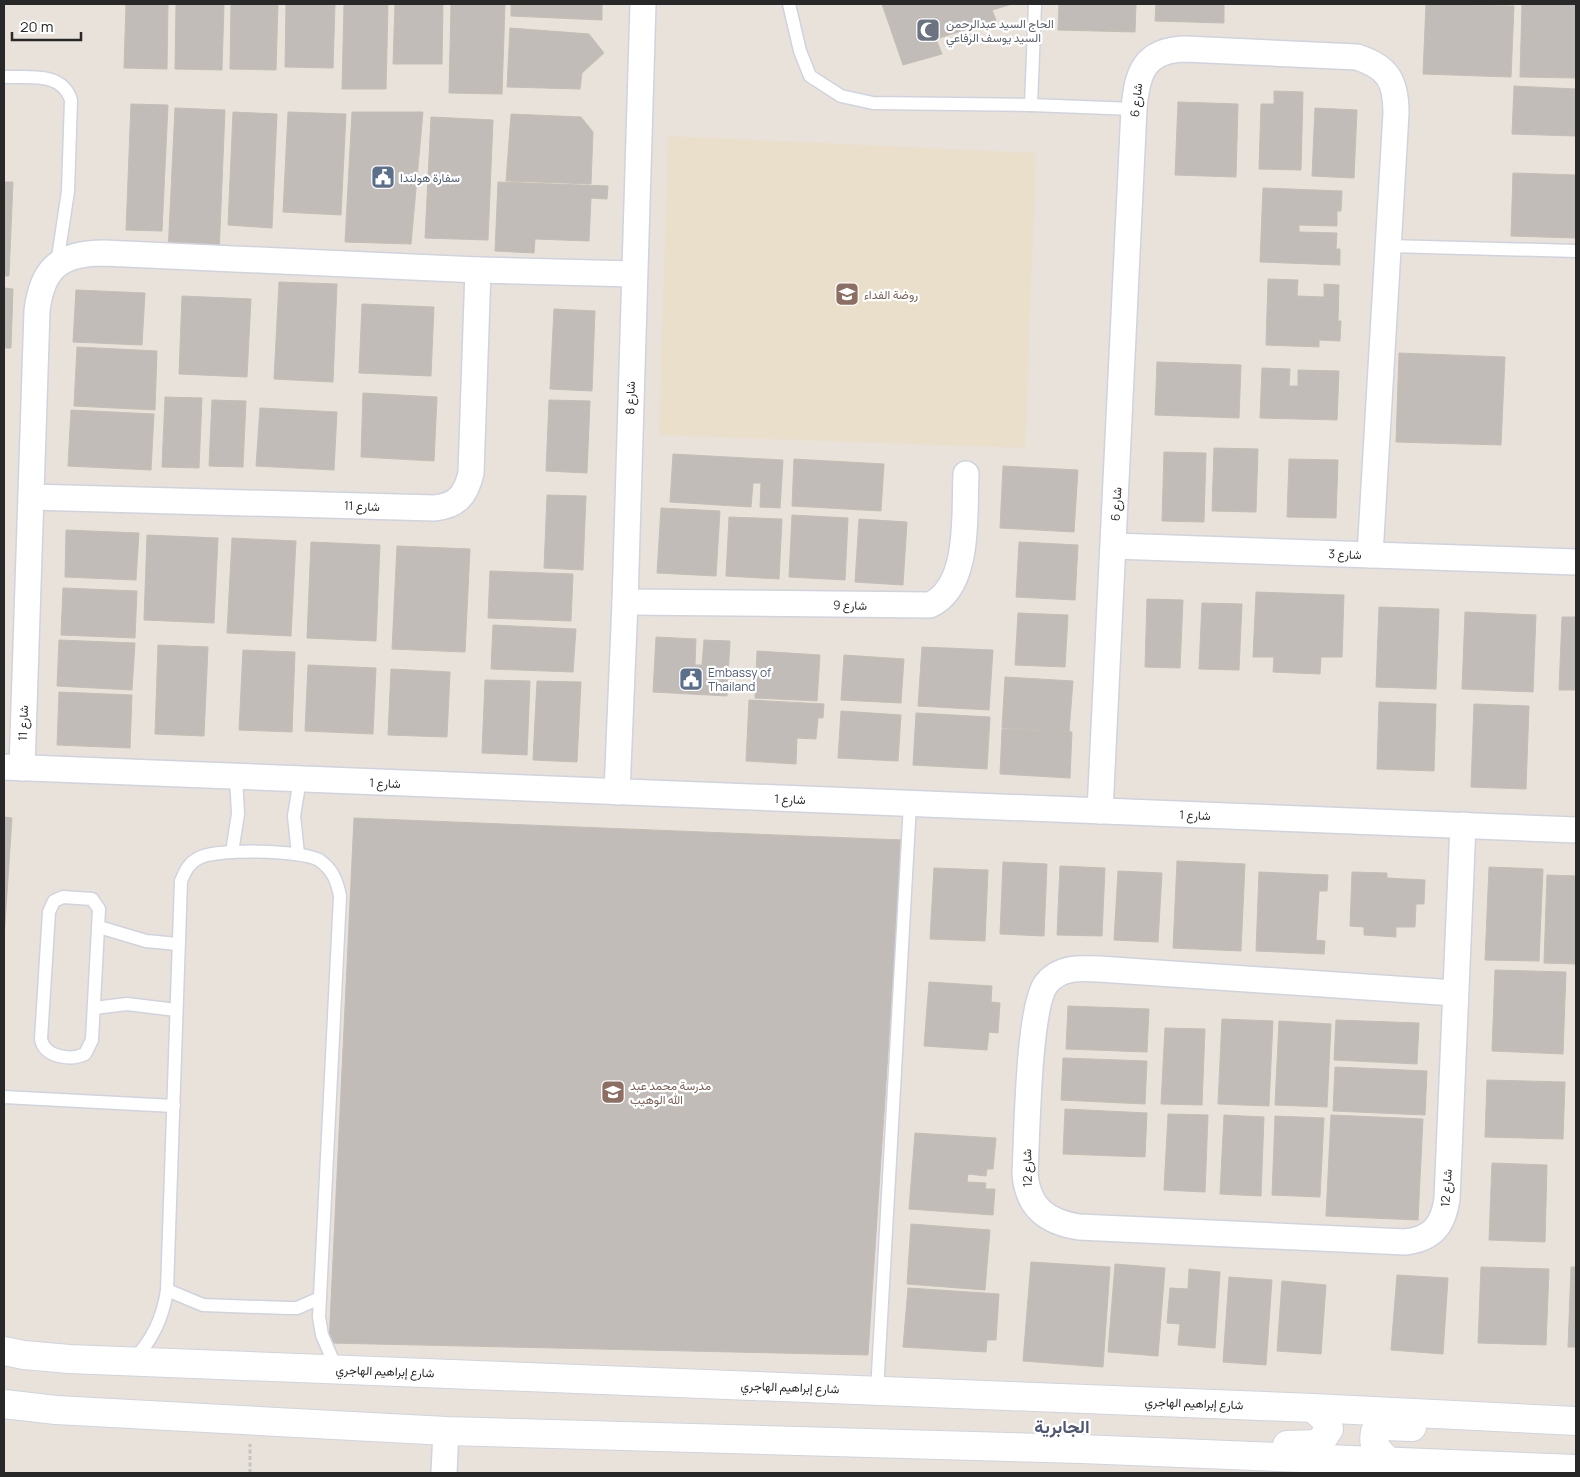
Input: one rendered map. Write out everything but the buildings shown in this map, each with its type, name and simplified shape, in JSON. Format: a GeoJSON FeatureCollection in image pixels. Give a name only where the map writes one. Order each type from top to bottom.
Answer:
{"type":"FeatureCollection","features":[{"type":"Feature","properties":{"kind":"main road","name":"شارع إبراهيم الهاجري"},"geometry":{"type":"LineString","coordinates":[[11,1349],[132,1361],[1576,1420]]}},
{"type":"Feature","properties":{"kind":"main road"},"geometry":{"type":"LineString","coordinates":[[4,1404],[66,1410],[446,1431],[1081,1449],[1576,1469]]}},
{"type":"Feature","properties":{"kind":"main road"},"geometry":{"type":"LineString","coordinates":[[1081,1449],[1318,1444],[1329,1429],[1326,1420],[1314,1408]]}},
{"type":"Feature","properties":{"kind":"main road"},"geometry":{"type":"LineString","coordinates":[[1388,1461],[1376,1449],[1373,1442],[1374,1432],[1384,1426],[1576,1434]]}},
{"type":"Feature","properties":{"kind":"street","name":"شارع 8"},"geometry":{"type":"LineString","coordinates":[[617,792],[625,602],[633,274],[643,4]]}},
{"type":"Feature","properties":{"kind":"street","name":"شارع 6"},"geometry":{"type":"LineString","coordinates":[[1100,811],[1134,109],[1138,79],[1142,69],[1156,56],[1174,50],[1345,56],[1357,57],[1374,63],[1386,73],[1396,98],[1370,554]]}},
{"type":"Feature","properties":{"kind":"street"},"geometry":{"type":"LineString","coordinates":[[57,264],[78,256],[104,253],[478,270],[633,274]]}},
{"type":"Feature","properties":{"kind":"street","name":"شارع 11"},"geometry":{"type":"LineString","coordinates":[[13,768],[31,497],[37,304],[44,279],[57,264]]}},
{"type":"Feature","properties":{"kind":"street","name":"شارع 11"},"geometry":{"type":"LineString","coordinates":[[31,497],[434,508],[452,504],[465,491],[471,473],[478,270]]}},
{"type":"Feature","properties":{"kind":"street","name":"شارع 9"},"geometry":{"type":"LineString","coordinates":[[625,602],[930,605],[946,595],[957,574],[962,550],[966,474]]}},
{"type":"Feature","properties":{"kind":"street","name":"شارع 3"},"geometry":{"type":"LineString","coordinates":[[1114,546],[1576,562]]}},
{"type":"Feature","properties":{"kind":"street","name":"شارع 1"},"geometry":{"type":"LineString","coordinates":[[13,768],[1576,830]]}},
{"type":"Feature","properties":{"kind":"street","name":"شارع 12"},"geometry":{"type":"LineString","coordinates":[[1455,993],[1099,969],[1071,969],[1058,974],[1046,984],[1036,1010],[1025,1174],[1029,1196],[1041,1213],[1050,1218],[1079,1227],[1405,1242],[1427,1237],[1440,1225],[1447,1199],[1463,825]]}},
{"type":"Feature","properties":{"kind":"street"},"geometry":{"type":"LineString","coordinates":[[444,1473],[446,1431]]}},
{"type":"Feature","properties":{"kind":"lane"},"geometry":{"type":"LineString","coordinates":[[789,4],[800,51],[810,76],[841,96],[873,103],[1031,105],[1134,109]]}},
{"type":"Feature","properties":{"kind":"lane"},"geometry":{"type":"LineString","coordinates":[[1031,105],[1035,4]]}},
{"type":"Feature","properties":{"kind":"lane"},"geometry":{"type":"LineString","coordinates":[[4,77],[55,80],[66,87],[72,100],[68,191],[57,264]]}},
{"type":"Feature","properties":{"kind":"lane"},"geometry":{"type":"LineString","coordinates":[[1388,246],[1576,252]]}},
{"type":"Feature","properties":{"kind":"lane"},"geometry":{"type":"LineString","coordinates":[[232,852],[238,814],[236,777]]}},
{"type":"Feature","properties":{"kind":"lane"},"geometry":{"type":"LineString","coordinates":[[298,854],[294,816],[300,779]]}},
{"type":"Feature","properties":{"kind":"lane"},"geometry":{"type":"LineString","coordinates":[[877,1391],[910,804]]}},
{"type":"Feature","properties":{"kind":"lane"},"geometry":{"type":"LineString","coordinates":[[132,1361],[143,1350],[160,1322],[167,1290],[181,880],[187,868],[197,858],[210,853],[298,854],[311,857],[326,865],[333,874],[340,896],[320,1298],[322,1335],[337,1370]]}},
{"type":"Feature","properties":{"kind":"lane"},"geometry":{"type":"LineString","coordinates":[[63,897],[92,899],[100,909],[94,1008],[91,1046],[85,1054],[74,1057],[64,1056],[54,1054],[45,1049],[41,1039],[50,912],[54,901],[63,897]]}},
{"type":"Feature","properties":{"kind":"lane"},"geometry":{"type":"LineString","coordinates":[[99,927],[146,941],[178,944]]}},
{"type":"Feature","properties":{"kind":"lane"},"geometry":{"type":"LineString","coordinates":[[94,1008],[127,1004],[176,1010]]}},
{"type":"Feature","properties":{"kind":"lane"},"geometry":{"type":"LineString","coordinates":[[4,1097],[174,1106]]}},
{"type":"Feature","properties":{"kind":"lane"},"geometry":{"type":"LineString","coordinates":[[167,1290],[203,1305],[297,1308],[320,1298]]}},
{"type":"Feature","properties":{"kind":"shaded area","name":"روضة الفداء"},"geometry":{"type":"Polygon","coordinates":[[[668,136],[1036,153],[1025,448],[659,435],[668,136]]]}},
{"type":"Feature","properties":{"kind":"place","name":"الحاج السيد عبدالرحمن السيد يوسف الرفاعي"},"geometry":{"type":"Point","coordinates":[928,30]}},
{"type":"Feature","properties":{"kind":"place","name":"سفارة هولندا"},"geometry":{"type":"Point","coordinates":[383,177]}},
{"type":"Feature","properties":{"kind":"place","name":"روضة الفداء"},"geometry":{"type":"Point","coordinates":[847,294]}},
{"type":"Feature","properties":{"kind":"place","name":"Embassy of Thailand"},"geometry":{"type":"Point","coordinates":[691,679]}},
{"type":"Feature","properties":{"kind":"place","name":"مدرسة محمد عبد الله الوهيب"},"geometry":{"type":"Point","coordinates":[613,1092]}},
{"type":"Feature","properties":{"kind":"district","name":"الجابرية"},"geometry":{"type":"Point","coordinates":[1062,1426]}}]}
